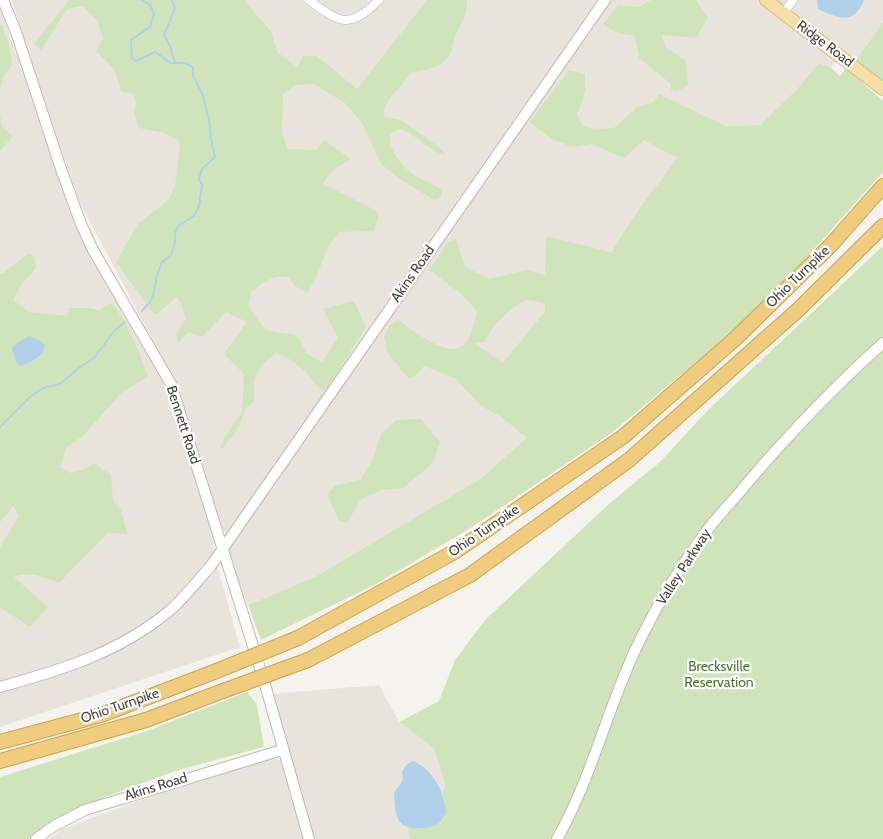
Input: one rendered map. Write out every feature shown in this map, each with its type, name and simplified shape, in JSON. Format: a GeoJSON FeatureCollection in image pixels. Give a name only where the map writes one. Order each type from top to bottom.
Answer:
{"type":"FeatureCollection","features":[{"type":"Feature","properties":{"kind":"highway","name":"Ohio Turnpike"},"geometry":{"type":"LineString","coordinates":[[0,742],[101,715],[298,638],[456,551],[624,436],[736,338],[831,245],[883,186]]}},
{"type":"Feature","properties":{"kind":"highway","name":"Ohio Turnpike"},"geometry":{"type":"LineString","coordinates":[[0,761],[146,720],[308,660],[470,575],[629,460],[799,309],[883,226]]}},
{"type":"Feature","properties":{"kind":"main road","name":"Ridge Road"},"geometry":{"type":"LineString","coordinates":[[766,0],[883,89]]}},
{"type":"Feature","properties":{"kind":"street","name":"Bennett Road"},"geometry":{"type":"LineString","coordinates":[[3,0],[16,32],[63,176],[93,250],[171,384],[264,681],[282,750],[309,839]]}},
{"type":"Feature","properties":{"kind":"street"},"geometry":{"type":"LineString","coordinates":[[309,0],[332,17],[343,20],[362,15],[379,0]]}},
{"type":"Feature","properties":{"kind":"street","name":"Akins Road"},"geometry":{"type":"LineString","coordinates":[[0,686],[75,665],[104,652],[137,633],[168,611],[210,566],[605,0]]}},
{"type":"Feature","properties":{"kind":"street"},"geometry":{"type":"LineString","coordinates":[[784,13],[793,0]]}},
{"type":"Feature","properties":{"kind":"street","name":"Valley Parkway"},"geometry":{"type":"LineString","coordinates":[[557,839],[569,818],[589,771],[636,649],[678,572],[706,532],[790,433],[883,343]]}},
{"type":"Feature","properties":{"kind":"street","name":"Akins Road"},"geometry":{"type":"LineString","coordinates":[[36,839],[54,826],[85,810],[282,750]]}},
{"type":"Feature","properties":{"kind":"shaded area"},"geometry":{"type":"Polygon","coordinates":[[[12,0],[598,0],[230,529],[226,532],[217,524],[215,505],[160,354],[80,203],[33,69],[12,0]]]}},
{"type":"Feature","properties":{"kind":"shaded area"},"geometry":{"type":"Polygon","coordinates":[[[609,0],[758,0],[840,59],[831,68],[819,63],[797,89],[760,125],[726,126],[659,94],[677,158],[636,213],[611,252],[546,236],[545,311],[503,364],[481,406],[501,417],[528,438],[480,479],[315,577],[248,605],[226,550],[609,0]]]}},
{"type":"Feature","properties":{"kind":"shaded area"},"geometry":{"type":"Polygon","coordinates":[[[772,0],[883,0],[883,22],[855,61],[772,0]]]}},
{"type":"Feature","properties":{"kind":"shaded area"},"geometry":{"type":"Polygon","coordinates":[[[0,3],[11,39],[65,187],[160,375],[175,412],[214,539],[214,555],[240,647],[0,727],[0,3]]]}},
{"type":"Feature","properties":{"kind":"shaded area"},"geometry":{"type":"Polygon","coordinates":[[[379,685],[399,722],[434,748],[456,816],[458,839],[313,839],[271,694],[379,685]]]}},
{"type":"Feature","properties":{"kind":"shaded area"},"geometry":{"type":"Polygon","coordinates":[[[269,757],[280,760],[305,839],[49,839],[62,829],[168,790],[269,757]]]}},
{"type":"Feature","properties":{"kind":"green space"},"geometry":{"type":"Polygon","coordinates":[[[69,0],[244,0],[272,33],[277,52],[297,67],[303,56],[317,56],[357,89],[427,0],[467,0],[465,16],[454,39],[449,56],[437,66],[410,73],[390,99],[384,111],[384,117],[401,120],[443,150],[445,155],[433,150],[411,134],[399,129],[390,135],[391,146],[397,158],[406,169],[441,189],[441,196],[434,200],[400,179],[381,164],[362,123],[345,103],[314,84],[296,85],[283,94],[282,134],[288,149],[316,150],[324,140],[351,159],[333,170],[323,183],[366,205],[379,214],[374,231],[340,232],[329,245],[314,282],[307,293],[295,286],[288,277],[277,277],[251,292],[248,306],[265,330],[295,335],[300,340],[306,353],[322,362],[338,338],[323,309],[354,301],[366,327],[326,391],[317,386],[306,372],[296,364],[276,353],[257,373],[254,385],[254,402],[246,408],[237,431],[220,451],[224,438],[242,412],[244,374],[224,354],[247,322],[226,312],[202,337],[189,332],[178,342],[176,334],[186,319],[181,303],[176,297],[156,315],[116,262],[138,224],[168,200],[175,186],[180,142],[165,133],[139,128],[134,114],[136,101],[132,93],[121,92],[115,70],[96,51],[103,38],[97,21],[83,6],[67,9],[41,50],[34,44],[69,0]]]}},
{"type":"Feature","properties":{"kind":"green space"},"geometry":{"type":"Polygon","coordinates":[[[651,0],[696,0],[708,18],[696,38],[662,35],[666,48],[686,61],[688,84],[677,92],[671,90],[671,84],[639,58],[635,36],[614,31],[603,24],[618,5],[639,7],[651,0]]]}},
{"type":"Feature","properties":{"kind":"green space"},"geometry":{"type":"Polygon","coordinates":[[[883,22],[883,81],[855,61],[883,22]]]}},
{"type":"Feature","properties":{"kind":"green space"},"geometry":{"type":"Polygon","coordinates":[[[0,24],[9,46],[12,64],[2,80],[0,90],[0,24]]]}},
{"type":"Feature","properties":{"kind":"green space"},"geometry":{"type":"Polygon","coordinates":[[[819,63],[831,68],[840,76],[846,68],[883,101],[883,172],[772,296],[610,434],[469,529],[376,584],[261,640],[248,605],[315,577],[480,479],[527,438],[501,417],[481,406],[456,379],[424,366],[414,377],[408,378],[387,352],[384,336],[390,325],[398,320],[419,335],[438,345],[454,349],[461,347],[470,336],[477,311],[459,292],[429,270],[448,242],[456,239],[465,267],[489,279],[527,270],[545,275],[546,236],[611,252],[636,213],[677,158],[644,140],[624,158],[592,144],[572,147],[552,139],[530,122],[569,70],[585,74],[585,92],[577,115],[583,126],[595,129],[614,128],[637,107],[653,103],[659,94],[726,126],[760,125],[797,89],[819,63]],[[526,300],[520,303],[502,318],[484,342],[474,343],[503,363],[545,311],[545,303],[526,300]]]}},
{"type":"Feature","properties":{"kind":"green space"},"geometry":{"type":"Polygon","coordinates":[[[0,114],[2,127],[13,136],[0,151],[0,114]]]}},
{"type":"Feature","properties":{"kind":"green space","name":"Brecksville Reservation"},"geometry":{"type":"Polygon","coordinates":[[[883,246],[883,839],[410,839],[408,827],[420,829],[446,805],[442,793],[446,787],[434,748],[399,722],[439,701],[455,660],[485,620],[611,502],[660,462],[708,410],[883,246]]]}},
{"type":"Feature","properties":{"kind":"green space"},"geometry":{"type":"Polygon","coordinates":[[[29,253],[35,258],[36,268],[21,285],[13,300],[29,312],[67,316],[69,308],[99,310],[111,303],[129,329],[148,377],[123,391],[83,436],[66,448],[60,467],[71,473],[84,469],[94,463],[111,475],[113,501],[121,510],[127,534],[108,533],[59,583],[31,575],[14,577],[48,607],[30,627],[0,607],[0,547],[19,516],[13,506],[0,522],[0,273],[3,273],[29,253]]]}},
{"type":"Feature","properties":{"kind":"green space"},"geometry":{"type":"Polygon","coordinates":[[[421,419],[440,442],[433,463],[403,488],[382,490],[361,499],[347,523],[339,521],[327,494],[335,486],[360,480],[373,459],[381,434],[396,420],[421,419]]]}},
{"type":"Feature","properties":{"kind":"green space"},"geometry":{"type":"Polygon","coordinates":[[[247,692],[257,705],[264,747],[178,770],[105,797],[46,824],[29,839],[0,839],[0,777],[147,731],[247,692]]]}},
{"type":"Feature","properties":{"kind":"water"},"geometry":{"type":"Polygon","coordinates":[[[817,0],[864,0],[855,14],[845,18],[818,9],[817,0]]]}},
{"type":"Feature","properties":{"kind":"water"},"geometry":{"type":"Polygon","coordinates":[[[29,336],[41,341],[45,346],[43,353],[31,362],[21,366],[17,363],[12,350],[13,346],[29,336]]]}},
{"type":"Feature","properties":{"kind":"water"},"geometry":{"type":"Polygon","coordinates":[[[413,761],[426,770],[437,782],[443,798],[446,813],[436,825],[423,828],[409,827],[401,823],[397,817],[394,793],[403,780],[402,771],[408,763],[413,761]]]}},
{"type":"Feature","properties":{"kind":"waterway"},"geometry":{"type":"LineString","coordinates":[[142,0],[150,5],[154,13],[150,27],[131,40],[132,58],[136,61],[155,52],[171,63],[185,63],[193,67],[193,76],[202,93],[209,120],[215,157],[202,169],[199,179],[202,185],[199,206],[194,216],[179,225],[175,233],[175,243],[171,255],[162,262],[150,302],[142,311]]}},
{"type":"Feature","properties":{"kind":"waterway"},"geometry":{"type":"LineString","coordinates":[[172,0],[175,8],[164,35],[170,46],[175,63]]}},
{"type":"Feature","properties":{"kind":"waterway"},"geometry":{"type":"LineString","coordinates":[[0,427],[31,396],[43,388],[60,384],[94,358],[115,330],[125,322]]}}]}
